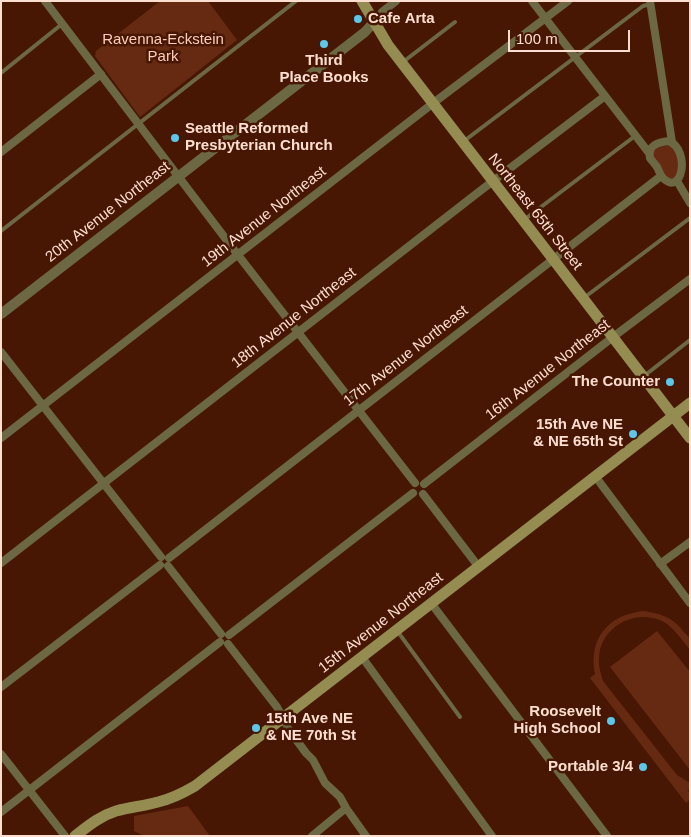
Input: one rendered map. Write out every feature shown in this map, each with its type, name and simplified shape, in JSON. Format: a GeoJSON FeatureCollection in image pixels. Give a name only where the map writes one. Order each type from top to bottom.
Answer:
{"type":"FeatureCollection","features":[{"type":"Feature","properties":{"kind":"main road","name":"Northeast 65th Street"},"geometry":{"type":"LineString","coordinates":[[362,1],[401,63],[690,438]]}},
{"type":"Feature","properties":{"kind":"main road","name":"15th Avenue Northeast"},"geometry":{"type":"LineString","coordinates":[[75,836],[109,814],[165,800],[195,786],[690,403]]}},
{"type":"Feature","properties":{"kind":"street"},"geometry":{"type":"LineString","coordinates":[[45,1],[238,255],[415,483]]}},
{"type":"Feature","properties":{"kind":"street","name":"20th Avenue Northeast"},"geometry":{"type":"LineString","coordinates":[[1,314],[365,32],[382,12],[396,1]]}},
{"type":"Feature","properties":{"kind":"street"},"geometry":{"type":"LineString","coordinates":[[532,1],[649,154],[661,176],[669,182],[677,181]]}},
{"type":"Feature","properties":{"kind":"street","name":"19th Avenue Northeast"},"geometry":{"type":"LineString","coordinates":[[1,438],[568,1]]}},
{"type":"Feature","properties":{"kind":"street"},"geometry":{"type":"LineString","coordinates":[[650,3],[672,142],[685,157],[677,181]]}},
{"type":"Feature","properties":{"kind":"street"},"geometry":{"type":"LineString","coordinates":[[1,152],[101,74]]}},
{"type":"Feature","properties":{"kind":"street","name":"18th Avenue Northeast"},"geometry":{"type":"LineString","coordinates":[[1,563],[492,181],[605,96]]}},
{"type":"Feature","properties":{"kind":"street"},"geometry":{"type":"LineString","coordinates":[[649,154],[652,146],[655,144],[667,141],[672,142]]}},
{"type":"Feature","properties":{"kind":"street","name":"17th Avenue Northeast"},"geometry":{"type":"LineString","coordinates":[[1,687],[661,176]]}},
{"type":"Feature","properties":{"kind":"street"},"geometry":{"type":"LineString","coordinates":[[677,181],[690,203]]}},
{"type":"Feature","properties":{"kind":"street","name":"16th Avenue Northeast"},"geometry":{"type":"LineString","coordinates":[[424,484],[690,279]]}},
{"type":"Feature","properties":{"kind":"street"},"geometry":{"type":"LineString","coordinates":[[1,352],[277,707],[289,730],[313,760],[325,783],[340,796],[346,808],[366,836]]}},
{"type":"Feature","properties":{"kind":"street"},"geometry":{"type":"LineString","coordinates":[[595,476],[690,603]]}},
{"type":"Feature","properties":{"kind":"street"},"geometry":{"type":"LineString","coordinates":[[415,483],[420,482],[424,484],[426,490],[423,494]]}},
{"type":"Feature","properties":{"kind":"street"},"geometry":{"type":"LineString","coordinates":[[413,493],[412,488],[415,483]]}},
{"type":"Feature","properties":{"kind":"street"},"geometry":{"type":"LineString","coordinates":[[413,493],[417,495],[423,494]]}},
{"type":"Feature","properties":{"kind":"street"},"geometry":{"type":"LineString","coordinates":[[1,812],[413,493]]}},
{"type":"Feature","properties":{"kind":"street"},"geometry":{"type":"LineString","coordinates":[[423,494],[478,566]]}},
{"type":"Feature","properties":{"kind":"street"},"geometry":{"type":"LineString","coordinates":[[660,564],[690,542]]}},
{"type":"Feature","properties":{"kind":"street"},"geometry":{"type":"LineString","coordinates":[[431,603],[606,836]]}},
{"type":"Feature","properties":{"kind":"street"},"geometry":{"type":"LineString","coordinates":[[362,657],[492,836]]}},
{"type":"Feature","properties":{"kind":"street"},"geometry":{"type":"LineString","coordinates":[[1,754],[65,836]]}},
{"type":"Feature","properties":{"kind":"street"},"geometry":{"type":"LineString","coordinates":[[312,836],[346,808]]}},
{"type":"Feature","properties":{"kind":"lane"},"geometry":{"type":"LineString","coordinates":[[1,231],[296,1]]}},
{"type":"Feature","properties":{"kind":"lane"},"geometry":{"type":"LineString","coordinates":[[462,143],[643,6],[650,3]]}},
{"type":"Feature","properties":{"kind":"lane"},"geometry":{"type":"LineString","coordinates":[[401,63],[455,22]]}},
{"type":"Feature","properties":{"kind":"lane"},"geometry":{"type":"LineString","coordinates":[[1,73],[63,24]]}},
{"type":"Feature","properties":{"kind":"lane"},"geometry":{"type":"LineString","coordinates":[[523,220],[635,136]]}},
{"type":"Feature","properties":{"kind":"lane"},"geometry":{"type":"LineString","coordinates":[[583,298],[690,218]]}},
{"type":"Feature","properties":{"kind":"lane"},"geometry":{"type":"LineString","coordinates":[[643,376],[690,340]]}},
{"type":"Feature","properties":{"kind":"lane"},"geometry":{"type":"LineString","coordinates":[[396,630],[460,717]]}},
{"type":"Feature","properties":{"kind":"green space","name":"Ravenna-Eckstein Park"},"geometry":{"type":"Polygon","coordinates":[[[160,1],[208,1],[237,40],[140,117],[95,56],[96,51],[160,1]]]}},
{"type":"Feature","properties":{"kind":"green space"},"geometry":{"type":"Polygon","coordinates":[[[667,145],[672,146],[679,158],[678,170],[673,179],[667,178],[653,158],[653,151],[667,145]]]}},
{"type":"Feature","properties":{"kind":"green space"},"geometry":{"type":"Polygon","coordinates":[[[643,611],[661,615],[676,623],[689,638],[690,650],[667,624],[645,617],[634,618],[623,622],[606,636],[601,646],[600,669],[603,681],[677,775],[690,783],[690,790],[687,790],[690,793],[690,800],[686,803],[590,678],[595,674],[595,650],[603,631],[620,618],[631,613],[643,611]]]}},
{"type":"Feature","properties":{"kind":"green space"},"geometry":{"type":"Polygon","coordinates":[[[657,631],[690,672],[690,770],[610,667],[657,631]]]}},
{"type":"Feature","properties":{"kind":"green space"},"geometry":{"type":"Polygon","coordinates":[[[188,806],[210,836],[144,836],[134,831],[134,816],[188,806]]]}},
{"type":"Feature","properties":{"kind":"place","name":"Cafe Arta"},"geometry":{"type":"Point","coordinates":[358,19]}},
{"type":"Feature","properties":{"kind":"place","name":"Third Place Books"},"geometry":{"type":"Point","coordinates":[324,44]}},
{"type":"Feature","properties":{"kind":"place","name":"Seattle Reformed Presbyterian Church"},"geometry":{"type":"Point","coordinates":[175,138]}},
{"type":"Feature","properties":{"kind":"place","name":"The Counter"},"geometry":{"type":"Point","coordinates":[670,382]}},
{"type":"Feature","properties":{"kind":"place","name":"15th Ave NE & NE 65th St"},"geometry":{"type":"Point","coordinates":[633,434]}},
{"type":"Feature","properties":{"kind":"place","name":"Roosevelt High School"},"geometry":{"type":"Point","coordinates":[611,721]}},
{"type":"Feature","properties":{"kind":"place","name":"15th Ave NE & NE 70th St"},"geometry":{"type":"Point","coordinates":[256,728]}},
{"type":"Feature","properties":{"kind":"place","name":"Portable 3/4"},"geometry":{"type":"Point","coordinates":[643,767]}}]}
